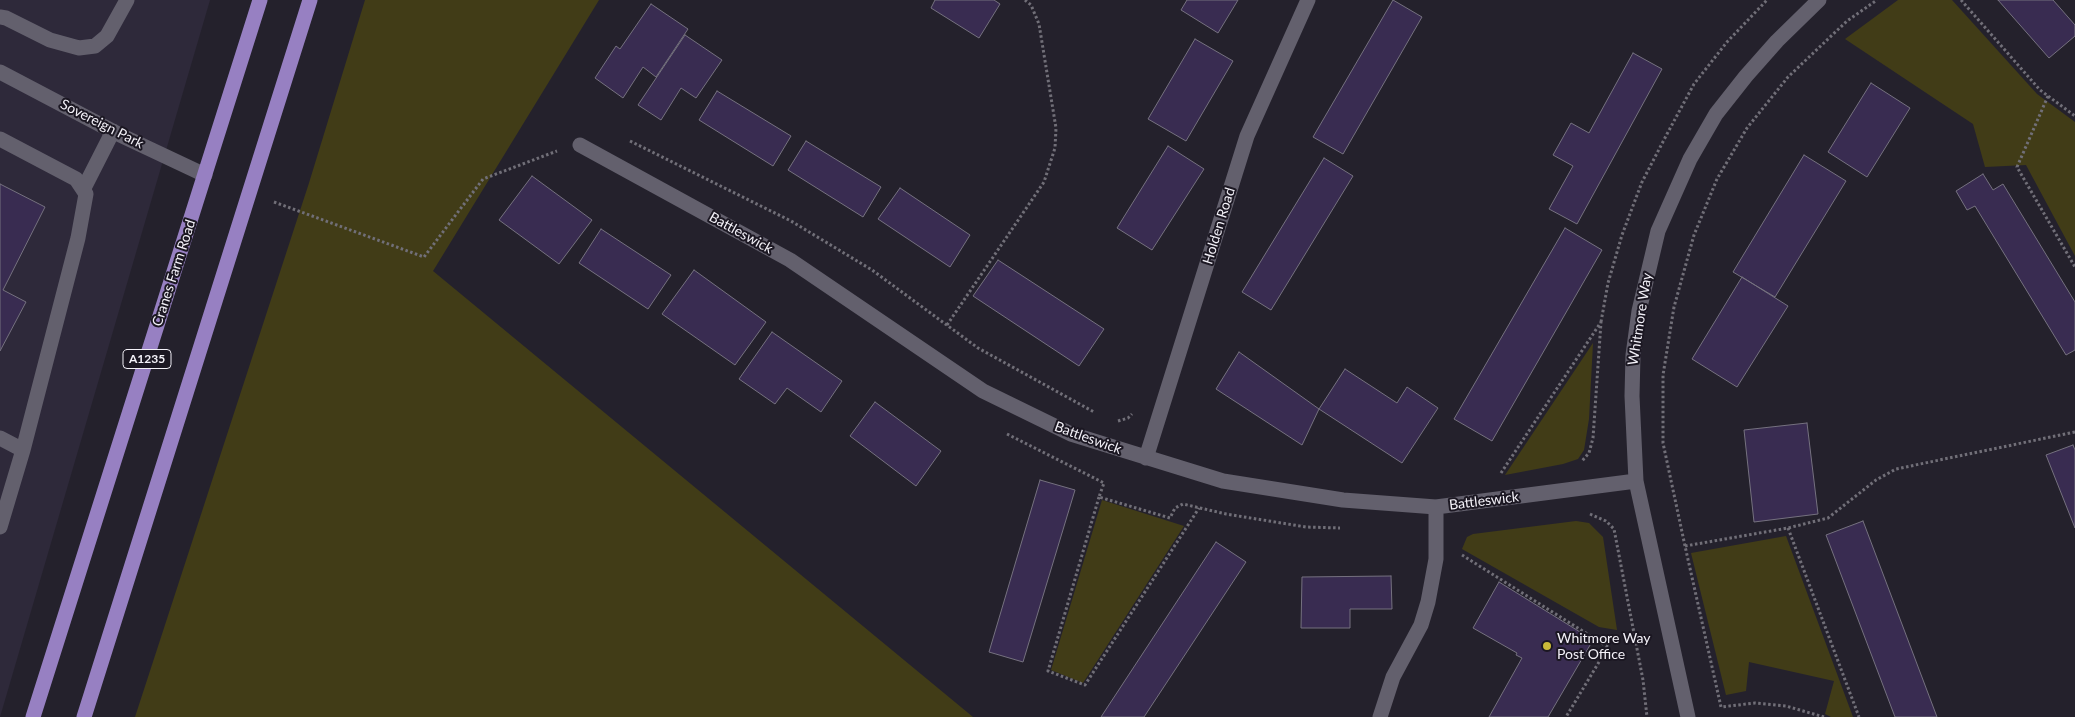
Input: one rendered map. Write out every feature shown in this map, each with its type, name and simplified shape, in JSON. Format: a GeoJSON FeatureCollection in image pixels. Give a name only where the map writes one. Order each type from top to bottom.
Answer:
{"type":"FeatureCollection","features":[{"type":"Feature","properties":{"kind":"main road","name":"Cranes Farm Road"},"geometry":{"type":"LineString","coordinates":[[33,717],[260,0]]}},
{"type":"Feature","properties":{"kind":"main road"},"geometry":{"type":"LineString","coordinates":[[84,717],[310,0]]}},
{"type":"Feature","properties":{"kind":"street"},"geometry":{"type":"LineString","coordinates":[[0,17],[6,18],[50,40],[79,48],[95,46],[107,36],[127,0]]}},
{"type":"Feature","properties":{"kind":"street","name":"Holden Road"},"geometry":{"type":"LineString","coordinates":[[1146,458],[1248,136],[1308,0]]}},
{"type":"Feature","properties":{"kind":"street","name":"Whitmore Way"},"geometry":{"type":"LineString","coordinates":[[1688,717],[1636,481],[1632,396],[1633,355],[1647,272],[1658,232],[1690,159],[1716,114],[1777,41],[1819,0]]}},
{"type":"Feature","properties":{"kind":"street","name":"Sovereign Park"},"geometry":{"type":"LineString","coordinates":[[0,72],[113,131],[205,175]]}},
{"type":"Feature","properties":{"kind":"street"},"geometry":{"type":"LineString","coordinates":[[84,188],[113,131]]}},
{"type":"Feature","properties":{"kind":"street"},"geometry":{"type":"LineString","coordinates":[[0,139],[76,179],[84,188],[86,200],[78,238],[23,450],[0,527]]}},
{"type":"Feature","properties":{"kind":"street","name":"Battleswick"},"geometry":{"type":"LineString","coordinates":[[580,145],[790,260],[984,391],[1071,434],[1146,458],[1223,481],[1268,489],[1343,500],[1436,507],[1636,481]]}},
{"type":"Feature","properties":{"kind":"street"},"geometry":{"type":"LineString","coordinates":[[0,438],[23,450]]}},
{"type":"Feature","properties":{"kind":"street"},"geometry":{"type":"LineString","coordinates":[[1380,717],[1393,677],[1421,625],[1428,602],[1436,559],[1436,507]]}},
{"type":"Feature","properties":{"kind":"path"},"geometry":{"type":"LineString","coordinates":[[947,325],[1044,182],[1055,148],[1056,128],[1039,24],[1031,5],[1025,0]]}},
{"type":"Feature","properties":{"kind":"path"},"geometry":{"type":"LineString","coordinates":[[1824,717],[1786,706],[1763,704],[1721,707],[1663,443],[1663,375],[1674,307],[1694,236],[1717,179],[1747,128],[1788,77],[1847,21],[1877,0]]}},
{"type":"Feature","properties":{"kind":"path"},"geometry":{"type":"LineString","coordinates":[[1961,0],[2040,90],[2075,116]]}},
{"type":"Feature","properties":{"kind":"path"},"geometry":{"type":"LineString","coordinates":[[2048,96],[2017,167],[2075,267]]}},
{"type":"Feature","properties":{"kind":"path"},"geometry":{"type":"LineString","coordinates":[[623,137],[791,221],[872,270],[978,348],[1100,415]]}},
{"type":"Feature","properties":{"kind":"path"},"geometry":{"type":"LineString","coordinates":[[249,192],[424,257],[483,180],[562,149],[557,158]]}},
{"type":"Feature","properties":{"kind":"path"},"geometry":{"type":"LineString","coordinates":[[1496,482],[1601,322],[1593,438],[1589,453],[1579,464]]}},
{"type":"Feature","properties":{"kind":"path"},"geometry":{"type":"LineString","coordinates":[[1109,418],[1117,421],[1128,418],[1138,408]]}},
{"type":"Feature","properties":{"kind":"path"},"geometry":{"type":"LineString","coordinates":[[999,430],[1104,483],[1048,671],[1085,686],[1199,508]]}},
{"type":"Feature","properties":{"kind":"path"},"geometry":{"type":"LineString","coordinates":[[1685,546],[1788,528],[1828,518],[1876,480],[1896,469],[2075,432]]}},
{"type":"Feature","properties":{"kind":"path"},"geometry":{"type":"LineString","coordinates":[[1100,497],[1170,518],[1175,508],[1183,504],[1306,527],[1344,528]]}},
{"type":"Feature","properties":{"kind":"path"},"geometry":{"type":"LineString","coordinates":[[1584,513],[1606,521],[1614,529],[1643,680],[1647,717]]}},
{"type":"Feature","properties":{"kind":"path"},"geometry":{"type":"LineString","coordinates":[[1788,528],[1859,717]]}},
{"type":"Feature","properties":{"kind":"path"},"geometry":{"type":"LineString","coordinates":[[1455,550],[1608,647],[1566,717]]}},
{"type":"Feature","properties":{"kind":"shaded area"},"geometry":{"type":"Polygon","coordinates":[[[0,0],[210,0],[0,717],[0,0]]]}},
{"type":"Feature","properties":{"kind":"shaded area"},"geometry":{"type":"Polygon","coordinates":[[[365,0],[599,0],[433,271],[973,717],[135,717],[309,183],[365,0]]]}},
{"type":"Feature","properties":{"kind":"shaded area"},"geometry":{"type":"Polygon","coordinates":[[[1898,0],[1952,0],[2037,94],[2075,122],[2075,256],[2026,165],[1985,167],[1973,124],[1845,39],[1898,0]]]}},
{"type":"Feature","properties":{"kind":"shaded area"},"geometry":{"type":"Polygon","coordinates":[[[1593,343],[1589,419],[1584,450],[1578,459],[1563,464],[1505,475],[1593,343]]]}},
{"type":"Feature","properties":{"kind":"shaded area"},"geometry":{"type":"Polygon","coordinates":[[[1102,500],[1184,526],[1083,683],[1051,670],[1102,500]]]}},
{"type":"Feature","properties":{"kind":"shaded area"},"geometry":{"type":"Polygon","coordinates":[[[1576,521],[1589,523],[1603,537],[1617,630],[1599,627],[1462,549],[1467,537],[1473,534],[1576,521]]]}},
{"type":"Feature","properties":{"kind":"shaded area"},"geometry":{"type":"Polygon","coordinates":[[[1786,536],[1853,717],[1831,717],[1825,714],[1834,681],[1749,662],[1746,691],[1726,695],[1691,553],[1786,536]]]}},
{"type":"Feature","properties":{"kind":"building"},"geometry":{"type":"Polygon","coordinates":[[[935,0],[994,0],[1000,4],[979,38],[931,8],[935,0]]]}},
{"type":"Feature","properties":{"kind":"building"},"geometry":{"type":"Polygon","coordinates":[[[1187,0],[1238,0],[1218,33],[1181,10],[1187,0]]]}},
{"type":"Feature","properties":{"kind":"building"},"geometry":{"type":"Polygon","coordinates":[[[1393,0],[1422,17],[1343,154],[1313,137],[1393,0]]]}},
{"type":"Feature","properties":{"kind":"building"},"geometry":{"type":"Polygon","coordinates":[[[1998,0],[2053,0],[2075,25],[2075,36],[2049,58],[1998,0]]]}},
{"type":"Feature","properties":{"kind":"building"},"geometry":{"type":"Polygon","coordinates":[[[651,4],[688,29],[656,77],[643,67],[623,98],[595,78],[616,46],[620,49],[651,4]]]}},
{"type":"Feature","properties":{"kind":"building"},"geometry":{"type":"Polygon","coordinates":[[[685,35],[722,60],[696,98],[681,88],[661,120],[638,105],[685,35]]]}},
{"type":"Feature","properties":{"kind":"building"},"geometry":{"type":"Polygon","coordinates":[[[1195,39],[1233,61],[1186,141],[1148,119],[1195,39]]]}},
{"type":"Feature","properties":{"kind":"building"},"geometry":{"type":"Polygon","coordinates":[[[1633,53],[1662,69],[1577,224],[1549,209],[1573,166],[1553,155],[1571,123],[1589,133],[1633,53]]]}},
{"type":"Feature","properties":{"kind":"building"},"geometry":{"type":"Polygon","coordinates":[[[1871,83],[1910,108],[1867,177],[1828,152],[1871,83]]]}},
{"type":"Feature","properties":{"kind":"building"},"geometry":{"type":"Polygon","coordinates":[[[717,91],[791,136],[773,166],[699,120],[717,91]]]}},
{"type":"Feature","properties":{"kind":"building"},"geometry":{"type":"Polygon","coordinates":[[[806,141],[881,187],[863,217],[788,170],[806,141]]]}},
{"type":"Feature","properties":{"kind":"building"},"geometry":{"type":"Polygon","coordinates":[[[1168,146],[1204,169],[1152,250],[1117,228],[1168,146]]]}},
{"type":"Feature","properties":{"kind":"building"},"geometry":{"type":"Polygon","coordinates":[[[1804,155],[1846,181],[1775,297],[1733,272],[1804,155]]]}},
{"type":"Feature","properties":{"kind":"building"},"geometry":{"type":"Polygon","coordinates":[[[1324,158],[1353,176],[1271,310],[1242,292],[1324,158]]]}},
{"type":"Feature","properties":{"kind":"building"},"geometry":{"type":"Polygon","coordinates":[[[1983,174],[1993,190],[2003,184],[2075,302],[2075,350],[2066,355],[1975,206],[1967,210],[1956,191],[1983,174]]]}},
{"type":"Feature","properties":{"kind":"building"},"geometry":{"type":"Polygon","coordinates":[[[532,176],[592,220],[559,264],[499,220],[532,176]]]}},
{"type":"Feature","properties":{"kind":"building"},"geometry":{"type":"Polygon","coordinates":[[[0,184],[45,207],[3,290],[26,302],[0,351],[0,184]]]}},
{"type":"Feature","properties":{"kind":"building"},"geometry":{"type":"Polygon","coordinates":[[[900,188],[970,235],[950,267],[878,219],[900,188]]]}},
{"type":"Feature","properties":{"kind":"building"},"geometry":{"type":"Polygon","coordinates":[[[1565,228],[1602,250],[1492,441],[1454,419],[1565,228]]]}},
{"type":"Feature","properties":{"kind":"building"},"geometry":{"type":"Polygon","coordinates":[[[601,229],[671,275],[648,309],[579,263],[601,229]]]}},
{"type":"Feature","properties":{"kind":"building"},"geometry":{"type":"Polygon","coordinates":[[[998,260],[1104,329],[1079,366],[973,296],[998,260]]]}},
{"type":"Feature","properties":{"kind":"building"},"geometry":{"type":"Polygon","coordinates":[[[694,270],[766,322],[735,365],[662,314],[694,270]]]}},
{"type":"Feature","properties":{"kind":"building"},"geometry":{"type":"Polygon","coordinates":[[[1742,277],[1788,306],[1737,387],[1692,359],[1742,277]]]}},
{"type":"Feature","properties":{"kind":"building"},"geometry":{"type":"Polygon","coordinates":[[[772,332],[842,381],[821,412],[787,388],[775,404],[739,379],[772,332]]]}},
{"type":"Feature","properties":{"kind":"building"},"geometry":{"type":"Polygon","coordinates":[[[1239,352],[1319,409],[1302,445],[1216,389],[1239,352]]]}},
{"type":"Feature","properties":{"kind":"building"},"geometry":{"type":"Polygon","coordinates":[[[1345,369],[1397,403],[1407,387],[1438,408],[1402,463],[1319,409],[1345,369]]]}},
{"type":"Feature","properties":{"kind":"building"},"geometry":{"type":"Polygon","coordinates":[[[875,402],[941,451],[916,486],[850,436],[875,402]]]}},
{"type":"Feature","properties":{"kind":"building"},"geometry":{"type":"Polygon","coordinates":[[[1807,423],[1818,514],[1754,522],[1744,430],[1807,423]]]}},
{"type":"Feature","properties":{"kind":"building"},"geometry":{"type":"Polygon","coordinates":[[[2073,445],[2075,450],[2075,528],[2046,455],[2073,445]]]}},
{"type":"Feature","properties":{"kind":"building"},"geometry":{"type":"Polygon","coordinates":[[[1040,480],[1075,490],[1023,662],[989,652],[1040,480]]]}},
{"type":"Feature","properties":{"kind":"building"},"geometry":{"type":"Polygon","coordinates":[[[1863,521],[1937,717],[1895,717],[1826,535],[1863,521]]]}},
{"type":"Feature","properties":{"kind":"building"},"geometry":{"type":"Polygon","coordinates":[[[1216,542],[1246,562],[1144,717],[1101,717],[1216,542]]]}},
{"type":"Feature","properties":{"kind":"building"},"geometry":{"type":"Polygon","coordinates":[[[1391,576],[1392,609],[1350,609],[1350,628],[1301,628],[1302,577],[1391,576]]]}},
{"type":"Feature","properties":{"kind":"building","name":"Whitmore Way Post Office"},"geometry":{"type":"Polygon","coordinates":[[[1499,582],[1593,640],[1548,717],[1489,717],[1522,658],[1516,655],[1517,653],[1473,628],[1499,582]]]}},
{"type":"Feature","properties":{"kind":"place","name":"Whitmore Way Post Office"},"geometry":{"type":"Point","coordinates":[1547,646]}}]}
